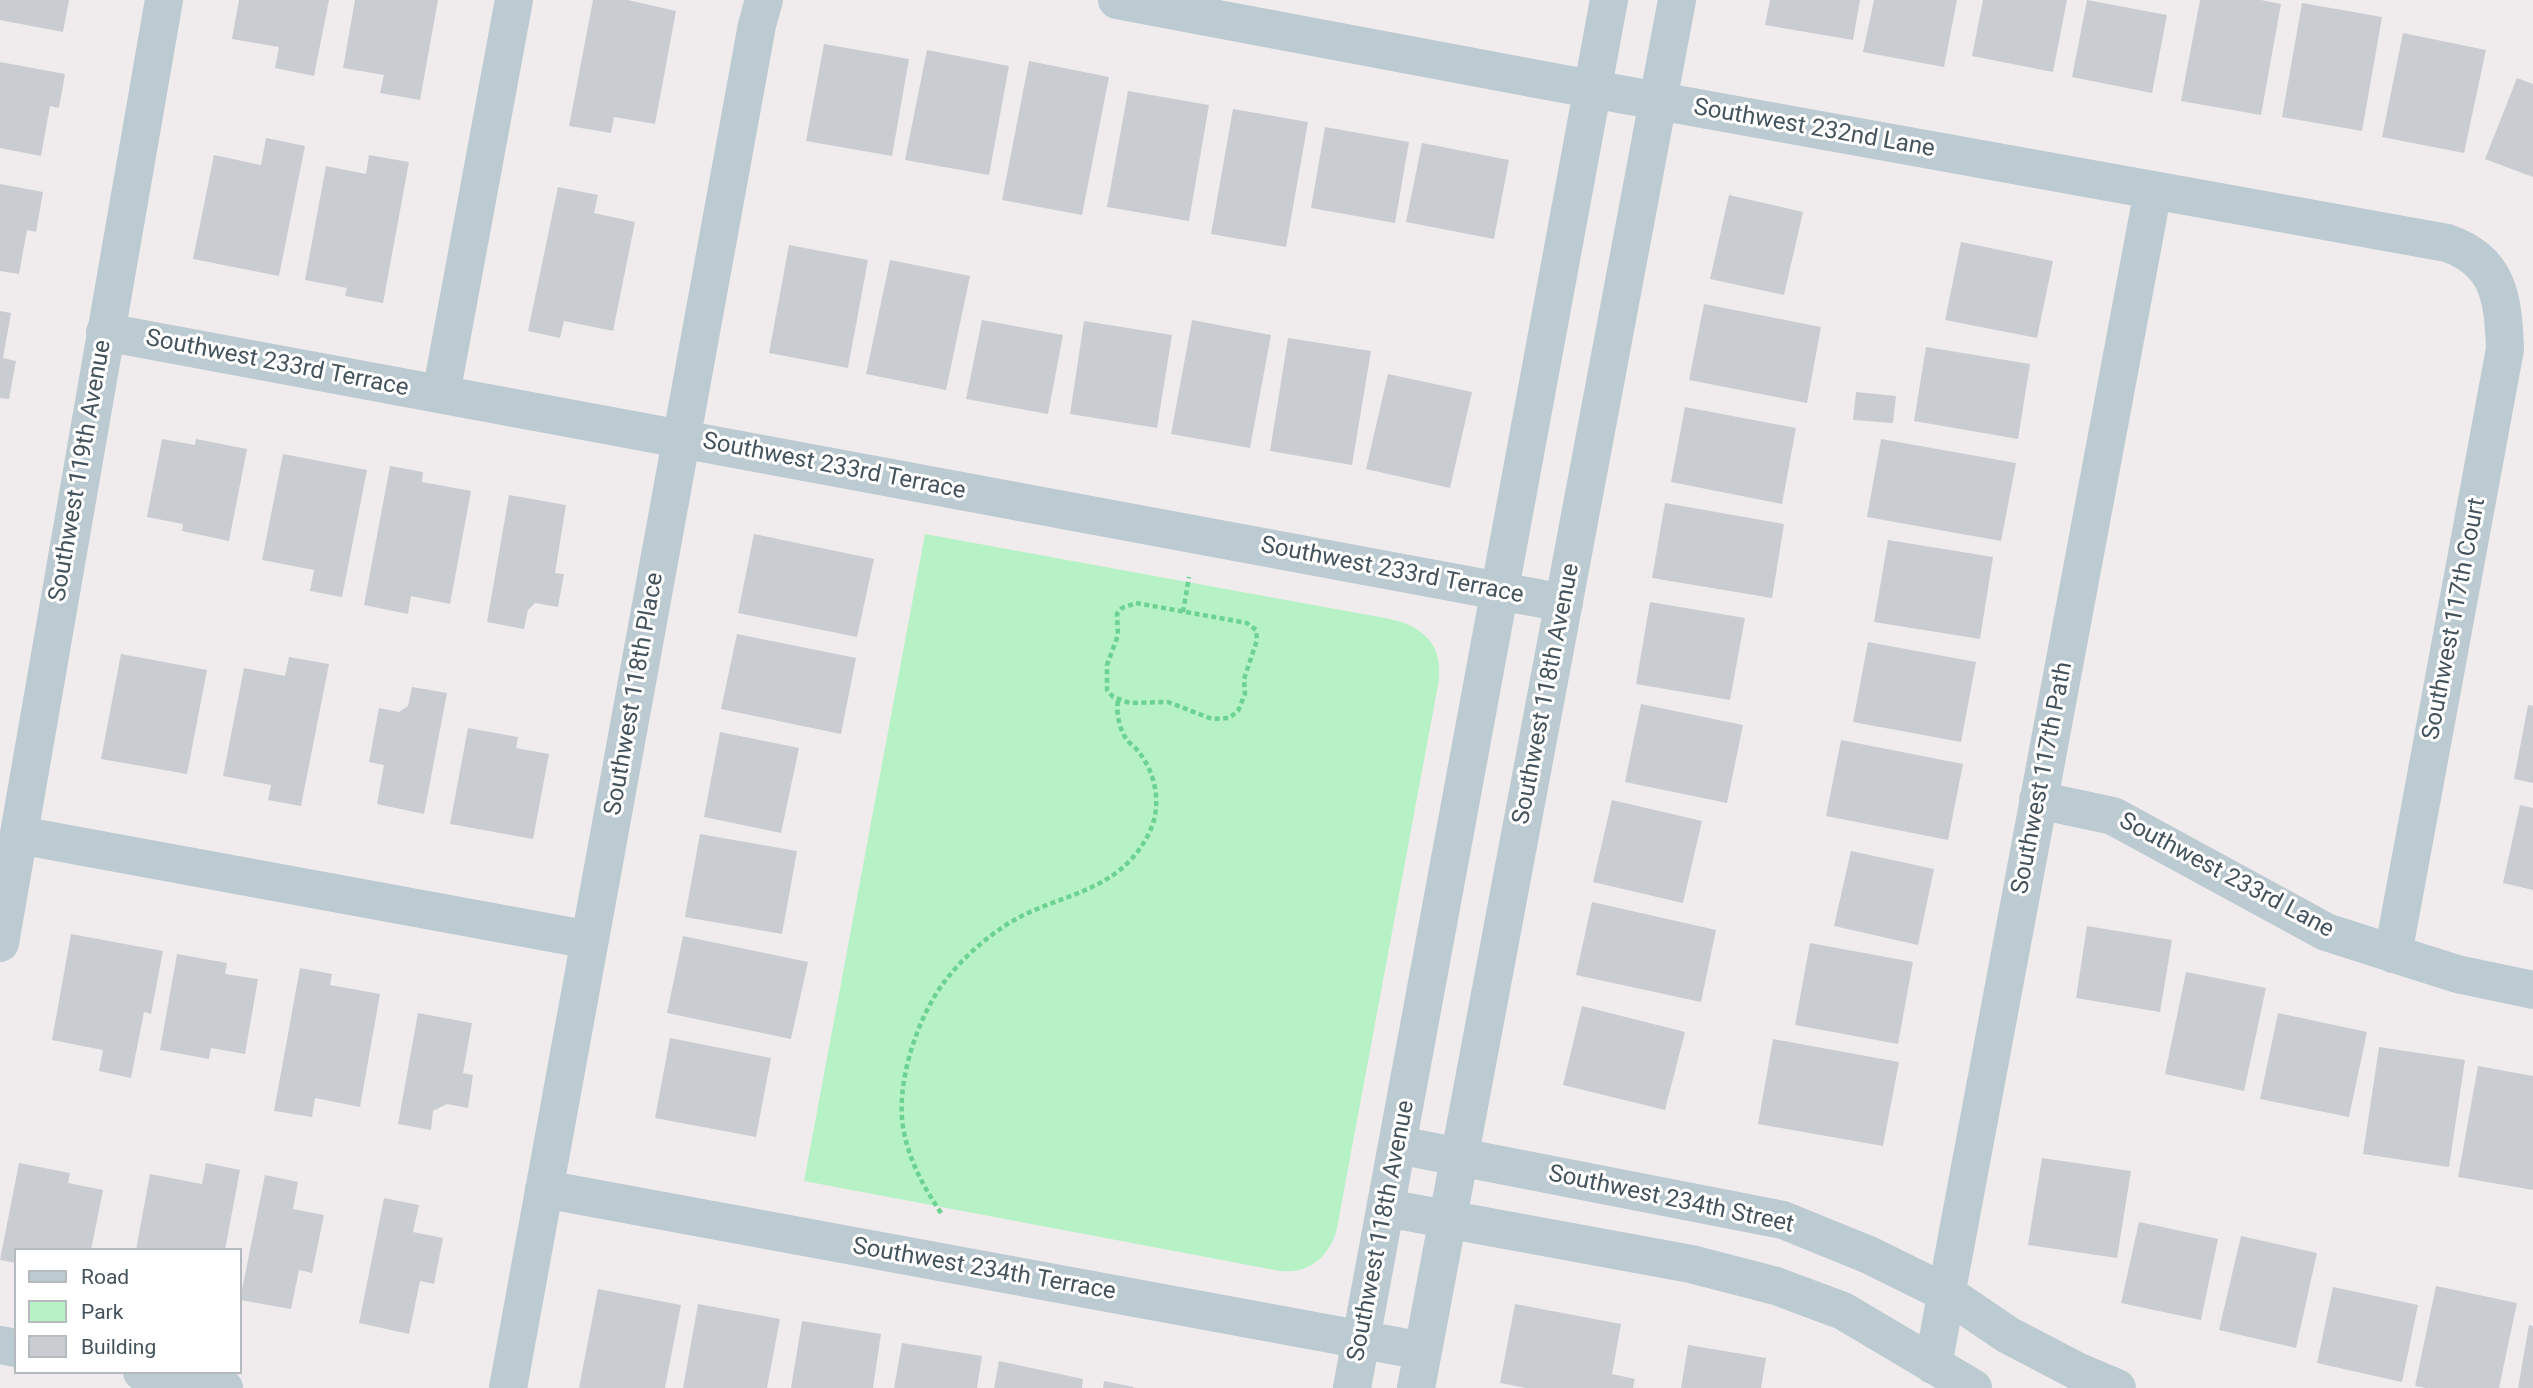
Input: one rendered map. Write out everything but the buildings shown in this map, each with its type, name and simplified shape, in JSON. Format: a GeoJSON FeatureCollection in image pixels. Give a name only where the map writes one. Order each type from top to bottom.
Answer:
{"type":"FeatureCollection","features":[{"type":"Feature","properties":{"kind":"street","name":"Southwest 119th Avenue"},"geometry":{"type":"LineString","coordinates":[[0,943],[164,0]]}},
{"type":"Feature","properties":{"kind":"street"},"geometry":{"type":"LineString","coordinates":[[441,394],[514,0]]}},
{"type":"Feature","properties":{"kind":"street","name":"Southwest 118th Place"},"geometry":{"type":"LineString","coordinates":[[508,1388],[757,24],[764,0]]}},
{"type":"Feature","properties":{"kind":"street","name":"Southwest 232nd Lane"},"geometry":{"type":"LineString","coordinates":[[1117,0],[2446,243],[2464,249],[2479,259],[2490,272],[2495,284]]}},
{"type":"Feature","properties":{"kind":"street","name":"Southwest 118th Avenue"},"geometry":{"type":"LineString","coordinates":[[1352,1388],[1609,0]]}},
{"type":"Feature","properties":{"kind":"street","name":"Southwest 118th Avenue"},"geometry":{"type":"LineString","coordinates":[[1416,1388],[1677,0]]}},
{"type":"Feature","properties":{"kind":"street","name":"Southwest 117th Path"},"geometry":{"type":"LineString","coordinates":[[1933,1365],[2153,190]]}},
{"type":"Feature","properties":{"kind":"street","name":"Southwest 117th Court"},"geometry":{"type":"LineString","coordinates":[[2393,954],[2505,349],[2504,313],[2495,284]]}},
{"type":"Feature","properties":{"kind":"street","name":"Southwest 233rd Terrace"},"geometry":{"type":"LineString","coordinates":[[105,332],[1564,603]]}},
{"type":"Feature","properties":{"kind":"street","name":"Southwest 233rd Lane"},"geometry":{"type":"LineString","coordinates":[[2038,800],[2113,816],[2326,932],[2457,974],[2533,989]]}},
{"type":"Feature","properties":{"kind":"street"},"geometry":{"type":"LineString","coordinates":[[19,835],[590,940]]}},
{"type":"Feature","properties":{"kind":"street","name":"Southwest 234th Street"},"geometry":{"type":"LineString","coordinates":[[1398,1145],[1783,1220],[1868,1255],[1946,1293],[2008,1335],[2079,1372],[2117,1388]]}},
{"type":"Feature","properties":{"kind":"street","name":"Southwest 234th Terrace"},"geometry":{"type":"LineString","coordinates":[[544,1189],[1423,1351]]}},
{"type":"Feature","properties":{"kind":"street"},"geometry":{"type":"LineString","coordinates":[[1387,1208],[1691,1264],[1776,1286],[1843,1311],[1973,1388]]}},
{"type":"Feature","properties":{"kind":"street"},"geometry":{"type":"LineString","coordinates":[[152,1374],[224,1388]]}},
{"type":"Feature","properties":{"kind":"path"},"geometry":{"type":"LineString","coordinates":[[1183,612],[1189,577]]}},
{"type":"Feature","properties":{"kind":"path"},"geometry":{"type":"LineString","coordinates":[[1136,603],[1183,612],[1247,624],[1256,631],[1257,640],[1244,678],[1245,694],[1238,711],[1229,718],[1212,719],[1168,702],[1130,703],[1118,699],[1107,690],[1107,665],[1118,635],[1117,614],[1122,608],[1136,603]]}},
{"type":"Feature","properties":{"kind":"path"},"geometry":{"type":"LineString","coordinates":[[941,1213],[916,1174],[903,1130],[904,1086],[909,1060],[928,1012],[944,982],[981,943],[1004,926],[1032,911],[1094,887],[1116,873],[1145,841],[1156,813],[1154,781],[1148,766],[1123,732],[1116,710],[1118,699]]}},
{"type":"Feature","properties":{"kind":"green space"},"geometry":{"type":"Polygon","coordinates":[[[925,534],[1390,619],[1423,633],[1435,650],[1438,660],[1438,685],[1337,1228],[1324,1255],[1309,1266],[1280,1271],[804,1181],[925,534]]]}}]}
